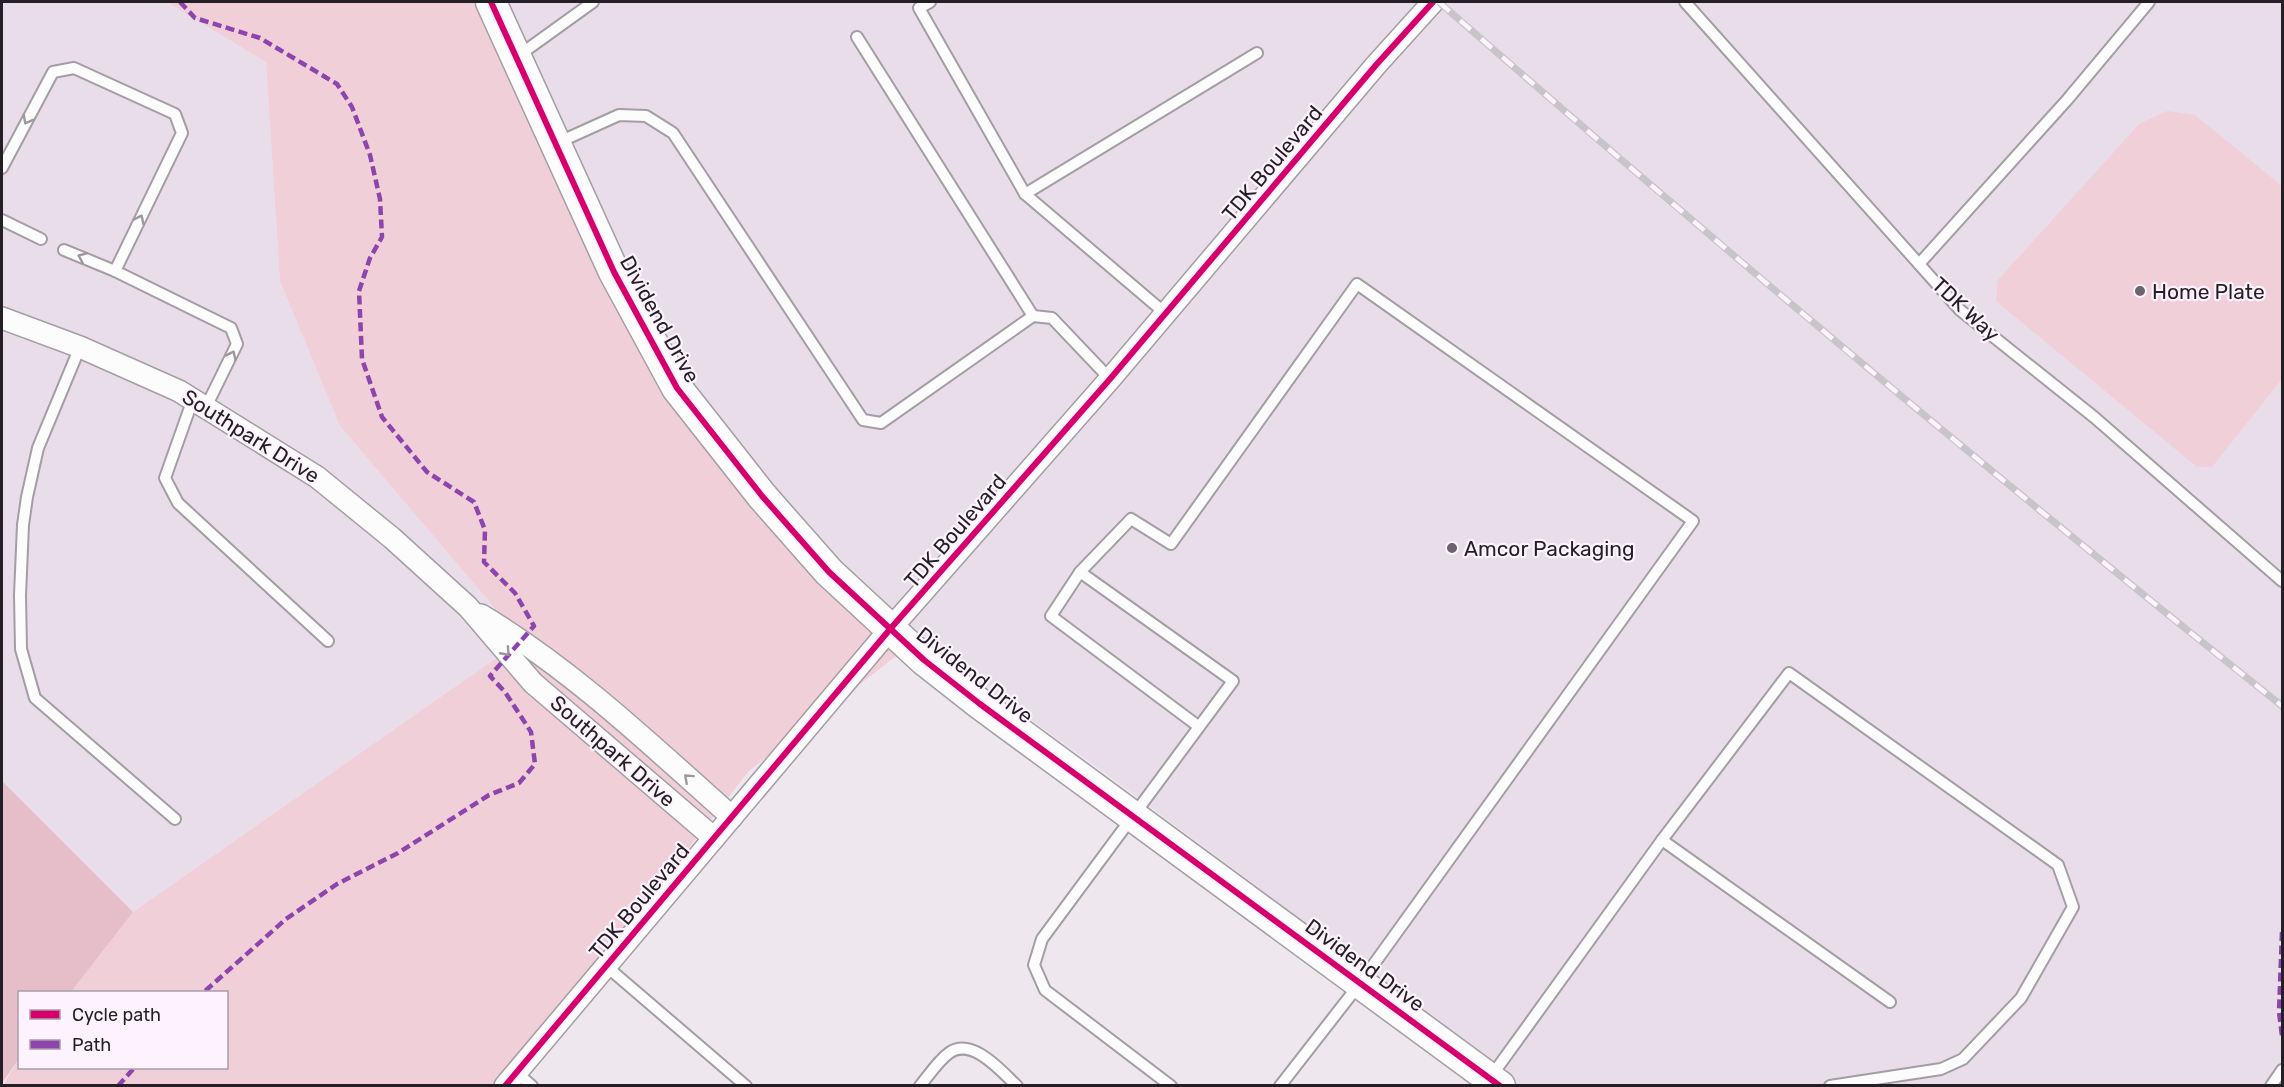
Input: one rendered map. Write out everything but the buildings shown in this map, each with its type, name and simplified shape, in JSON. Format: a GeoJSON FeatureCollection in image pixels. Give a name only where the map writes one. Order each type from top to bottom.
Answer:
{"type":"FeatureCollection","features":[{"type":"Feature","properties":{"kind":"street","name":"Dividend Drive"},"geometry":{"type":"LineString","coordinates":[[491,2],[614,272],[677,388],[762,496],[828,572],[924,660],[971,697],[1495,1082]]}},
{"type":"Feature","properties":{"kind":"street","name":"TDK Boulevard"},"geometry":{"type":"LineString","coordinates":[[518,1081],[606,966],[891,628],[1110,379],[1376,65],[1433,2]]}},
{"type":"Feature","properties":{"kind":"street","name":"Southpark Drive"},"geometry":{"type":"LineString","coordinates":[[2,318],[81,347],[200,403],[317,477],[392,538],[468,607],[533,682],[714,838]]}},
{"type":"Feature","properties":{"kind":"street","name":"Southpark Drive"},"geometry":{"type":"LineString","coordinates":[[468,607],[524,640],[631,727],[732,817]]}},
{"type":"Feature","properties":{"kind":"lane"},"geometry":{"type":"LineString","coordinates":[[517,56],[593,2]]}},
{"type":"Feature","properties":{"kind":"lane"},"geometry":{"type":"LineString","coordinates":[[930,2],[920,8],[1025,194],[1166,314]]}},
{"type":"Feature","properties":{"kind":"lane","name":"TDK Way"},"geometry":{"type":"LineString","coordinates":[[1685,2],[1960,310],[2094,417],[2283,580]]}},
{"type":"Feature","properties":{"kind":"lane"},"geometry":{"type":"LineString","coordinates":[[1919,264],[2067,100],[2149,2]]}},
{"type":"Feature","properties":{"kind":"lane"},"geometry":{"type":"LineString","coordinates":[[857,37],[1033,316]]}},
{"type":"Feature","properties":{"kind":"lane"},"geometry":{"type":"LineString","coordinates":[[1025,194],[1257,52]]}},
{"type":"Feature","properties":{"kind":"lane"},"geometry":{"type":"LineString","coordinates":[[2,168],[53,72],[74,68],[175,114],[182,133],[115,271]]}},
{"type":"Feature","properties":{"kind":"lane"},"geometry":{"type":"LineString","coordinates":[[555,143],[620,116],[646,116],[674,133],[863,420],[881,423],[1033,316],[1052,318],[1110,379]]}},
{"type":"Feature","properties":{"kind":"lane"},"geometry":{"type":"LineString","coordinates":[[2,220],[41,239]]}},
{"type":"Feature","properties":{"kind":"lane"},"geometry":{"type":"LineString","coordinates":[[64,250],[115,271],[231,328],[237,344],[200,403],[165,478],[178,503],[328,641]]}},
{"type":"Feature","properties":{"kind":"lane"},"geometry":{"type":"LineString","coordinates":[[1198,726],[1051,616],[1080,572],[1131,519],[1171,544],[1357,284],[1693,521],[1361,982],[1280,1086]]}},
{"type":"Feature","properties":{"kind":"lane"},"geometry":{"type":"LineString","coordinates":[[81,347],[38,448],[27,497],[20,595],[21,650],[35,698],[175,819]]}},
{"type":"Feature","properties":{"kind":"lane"},"geometry":{"type":"LineString","coordinates":[[1080,572],[1233,681],[1042,939],[1034,965],[1045,990],[1171,1086]]}},
{"type":"Feature","properties":{"kind":"lane"},"geometry":{"type":"LineString","coordinates":[[1495,1082],[1662,840],[1789,674],[2058,865],[2073,907],[2021,998],[1963,1059],[1941,1070],[1830,1086]]}},
{"type":"Feature","properties":{"kind":"lane"},"geometry":{"type":"LineString","coordinates":[[1662,840],[1890,1002]]}},
{"type":"Feature","properties":{"kind":"lane"},"geometry":{"type":"LineString","coordinates":[[606,966],[746,1086]]}},
{"type":"Feature","properties":{"kind":"lane"},"geometry":{"type":"LineString","coordinates":[[920,1086],[950,1051],[966,1048],[981,1054],[1017,1086]]}},
{"type":"Feature","properties":{"kind":"lane"},"geometry":{"type":"LineString","coordinates":[[2271,1086],[2283,1070]]}},
{"type":"Feature","properties":{"kind":"shaded area"},"geometry":{"type":"Polygon","coordinates":[[[2,2],[167,2],[266,62],[280,281],[340,426],[522,640],[133,912],[2,781],[2,2]]]}},
{"type":"Feature","properties":{"kind":"shaded area"},"geometry":{"type":"Polygon","coordinates":[[[167,2],[489,2],[690,407],[918,639],[749,771],[503,1085],[2,1086],[18,1061],[18,1069],[228,1069],[228,991],[72,991],[133,912],[522,640],[340,426],[280,281],[266,62],[167,2]]]}},
{"type":"Feature","properties":{"kind":"shaded area"},"geometry":{"type":"Polygon","coordinates":[[[489,2],[2282,2],[2282,1085],[1475,1085],[1492,1062],[1094,765],[918,639],[690,407],[489,2]]]}},
{"type":"Feature","properties":{"kind":"shaded area","name":"Home Plate"},"geometry":{"type":"Polygon","coordinates":[[[2167,111],[2195,115],[2282,186],[2282,379],[2212,467],[2197,467],[1996,301],[1998,280],[2139,124],[2167,111]]]}},
{"type":"Feature","properties":{"kind":"shaded area"},"geometry":{"type":"Polygon","coordinates":[[[2,781],[133,912],[72,991],[18,991],[18,1060],[2,1083],[2,781]]]}},
{"type":"Feature","properties":{"kind":"railway"},"geometry":{"type":"LineString","coordinates":[[1439,2],[1857,359],[2068,534],[2282,706]]}},
{"type":"Feature","properties":{"kind":"marked path"},"geometry":{"type":"LineString","coordinates":[[180,2],[195,18],[260,38],[337,84],[352,107],[370,155],[380,199],[382,237],[370,258],[359,291],[362,359],[382,417],[427,472],[474,502],[485,530],[484,562],[515,593],[534,626],[490,676],[505,692],[531,732],[535,764],[519,783],[489,795],[398,853],[337,884],[286,919],[205,991]]}},
{"type":"Feature","properties":{"kind":"marked path"},"geometry":{"type":"LineString","coordinates":[[2282,932],[2279,1012],[2282,1036]]}},
{"type":"Feature","properties":{"kind":"marked path"},"geometry":{"type":"LineString","coordinates":[[118,1086],[133,1069]]}},
{"type":"Feature","properties":{"kind":"cycle path"},"geometry":{"type":"LineString","coordinates":[[491,2],[614,272],[677,388],[762,496],[829,572],[924,660],[980,704],[1500,1086]]}},
{"type":"Feature","properties":{"kind":"cycle path"},"geometry":{"type":"LineString","coordinates":[[505,1086],[891,628],[1110,379],[1376,65],[1433,2]]}},
{"type":"Feature","properties":{"kind":"place","name":"Home Plate"},"geometry":{"type":"Point","coordinates":[2140,291]}},
{"type":"Feature","properties":{"kind":"place","name":"Amcor Packaging"},"geometry":{"type":"Point","coordinates":[1452,548]}}]}
